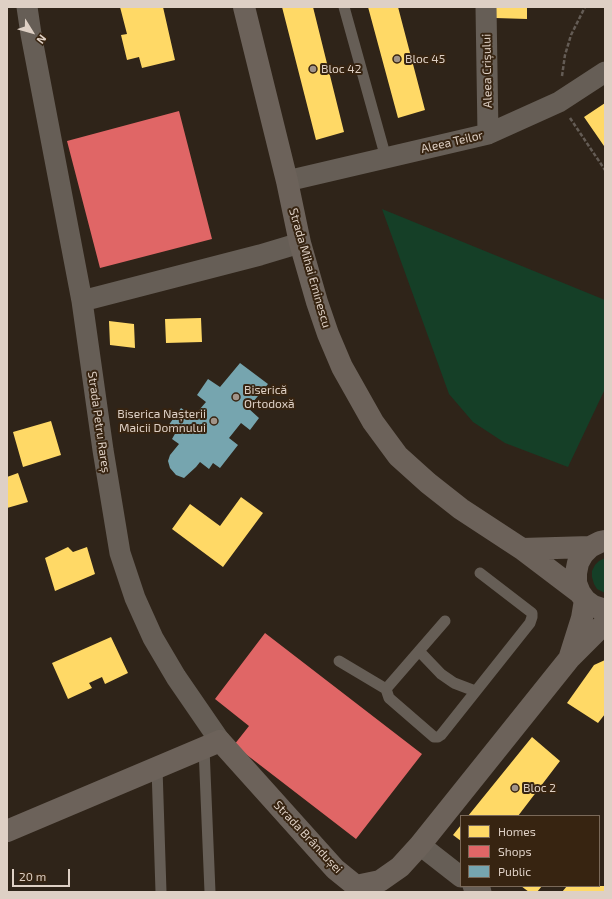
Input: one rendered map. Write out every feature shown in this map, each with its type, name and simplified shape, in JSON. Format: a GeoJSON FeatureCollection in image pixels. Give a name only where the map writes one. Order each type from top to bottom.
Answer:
{"type":"FeatureCollection","features":[{"type":"Feature","properties":{"kind":"street","name":"Strada Petru Rareș"},"geometry":{"type":"LineString","coordinates":[[27,7],[82,301],[103,450],[120,553],[135,598],[153,638],[176,677],[212,745]]}},
{"type":"Feature","properties":{"kind":"street","name":"Strada Mihai Eminescu"},"geometry":{"type":"LineString","coordinates":[[244,7],[287,181],[300,243],[317,302],[328,334],[342,367],[373,422],[398,456],[428,483],[461,508],[522,549],[583,596],[593,606],[605,610]]}},
{"type":"Feature","properties":{"kind":"street","name":"Aleea Crișului"},"geometry":{"type":"LineString","coordinates":[[486,7],[488,134]]}},
{"type":"Feature","properties":{"kind":"street","name":"Aleea Teilor"},"geometry":{"type":"LineString","coordinates":[[287,181],[488,134],[559,102],[605,72]]}},
{"type":"Feature","properties":{"kind":"street"},"geometry":{"type":"LineString","coordinates":[[82,301],[260,255],[300,243]]}},
{"type":"Feature","properties":{"kind":"street"},"geometry":{"type":"LineString","coordinates":[[522,549],[600,541]]}},
{"type":"Feature","properties":{"kind":"street"},"geometry":{"type":"LineString","coordinates":[[583,596],[576,578],[578,562],[583,554],[600,541]]}},
{"type":"Feature","properties":{"kind":"street","name":"Strada Brândușei"},"geometry":{"type":"LineString","coordinates":[[569,659],[582,618],[583,596]]}},
{"type":"Feature","properties":{"kind":"street","name":"Strada Brândușei"},"geometry":{"type":"LineString","coordinates":[[212,745],[335,869],[356,886],[380,881],[400,866],[420,845],[569,659],[605,623]]}},
{"type":"Feature","properties":{"kind":"street"},"geometry":{"type":"LineString","coordinates":[[7,830],[212,745]]}},
{"type":"Feature","properties":{"kind":"street"},"geometry":{"type":"LineString","coordinates":[[420,845],[460,876]]}},
{"type":"Feature","properties":{"kind":"lane"},"geometry":{"type":"LineString","coordinates":[[344,7],[386,158]]}},
{"type":"Feature","properties":{"kind":"lane"},"geometry":{"type":"LineString","coordinates":[[340,661],[386,689],[389,698],[434,737],[442,735],[530,623],[532,617],[532,613],[480,573]]}},
{"type":"Feature","properties":{"kind":"lane"},"geometry":{"type":"LineString","coordinates":[[386,689],[445,621]]}},
{"type":"Feature","properties":{"kind":"lane"},"geometry":{"type":"LineString","coordinates":[[419,651],[441,674],[454,683],[475,692]]}},
{"type":"Feature","properties":{"kind":"lane"},"geometry":{"type":"LineString","coordinates":[[210,892],[212,745]]}},
{"type":"Feature","properties":{"kind":"lane"},"geometry":{"type":"LineString","coordinates":[[157,768],[161,892]]}},
{"type":"Feature","properties":{"kind":"path"},"geometry":{"type":"LineString","coordinates":[[585,7],[571,35],[565,55],[559,102],[605,170]]}},
{"type":"Feature","properties":{"kind":"green space"},"geometry":{"type":"Polygon","coordinates":[[[382,209],[605,300],[605,389],[568,467],[505,443],[473,422],[449,394],[382,209]]]}},
{"type":"Feature","properties":{"kind":"green space"},"geometry":{"type":"Polygon","coordinates":[[[605,558],[605,593],[597,589],[594,584],[592,571],[599,561],[605,558]]]}},
{"type":"Feature","properties":{"kind":"building: Homes"},"geometry":{"type":"Polygon","coordinates":[[[120,7],[163,7],[175,60],[142,68],[139,57],[127,60],[121,35],[127,34],[120,7]]]}},
{"type":"Feature","properties":{"kind":"building: Homes","name":"Bloc 42"},"geometry":{"type":"Polygon","coordinates":[[[282,7],[313,7],[344,132],[316,140],[282,7]]]}},
{"type":"Feature","properties":{"kind":"building: Homes","name":"Bloc 45"},"geometry":{"type":"Polygon","coordinates":[[[368,7],[398,7],[425,110],[398,118],[368,7]]]}},
{"type":"Feature","properties":{"kind":"building: Homes"},"geometry":{"type":"Polygon","coordinates":[[[495,7],[527,7],[527,19],[495,18],[495,7]]]}},
{"type":"Feature","properties":{"kind":"building: Homes"},"geometry":{"type":"Polygon","coordinates":[[[605,103],[605,145],[604,146],[584,117],[605,103]]]}},
{"type":"Feature","properties":{"kind":"building: Homes"},"geometry":{"type":"Polygon","coordinates":[[[201,318],[202,342],[166,343],[165,319],[201,318]]]}},
{"type":"Feature","properties":{"kind":"building: Homes"},"geometry":{"type":"Polygon","coordinates":[[[109,321],[134,324],[135,348],[110,345],[109,321]]]}},
{"type":"Feature","properties":{"kind":"building: Homes"},"geometry":{"type":"Polygon","coordinates":[[[51,421],[61,455],[23,467],[13,432],[51,421]]]}},
{"type":"Feature","properties":{"kind":"building: Homes"},"geometry":{"type":"Polygon","coordinates":[[[18,473],[28,502],[7,508],[7,477],[18,473]]]}},
{"type":"Feature","properties":{"kind":"building: Homes"},"geometry":{"type":"Polygon","coordinates":[[[241,497],[263,513],[223,567],[172,529],[190,504],[220,526],[241,497]]]}},
{"type":"Feature","properties":{"kind":"building: Homes"},"geometry":{"type":"Polygon","coordinates":[[[68,547],[73,552],[87,547],[95,574],[55,591],[45,558],[68,547]]]}},
{"type":"Feature","properties":{"kind":"building: Homes"},"geometry":{"type":"Polygon","coordinates":[[[111,637],[128,673],[105,684],[102,677],[89,683],[92,688],[68,699],[52,663],[111,637]]]}},
{"type":"Feature","properties":{"kind":"building: Homes"},"geometry":{"type":"Polygon","coordinates":[[[605,660],[605,714],[598,723],[567,703],[594,665],[605,660]]]}},
{"type":"Feature","properties":{"kind":"building: Homes","name":"Bloc 2"},"geometry":{"type":"Polygon","coordinates":[[[532,737],[560,761],[519,815],[469,815],[532,737]]]}},
{"type":"Feature","properties":{"kind":"building: Homes"},"geometry":{"type":"Polygon","coordinates":[[[460,826],[460,840],[453,835],[460,826]]]}},
{"type":"Feature","properties":{"kind":"building: Homes"},"geometry":{"type":"Polygon","coordinates":[[[605,886],[605,892],[562,892],[566,887],[605,886]]]}},
{"type":"Feature","properties":{"kind":"building: Homes"},"geometry":{"type":"Polygon","coordinates":[[[522,887],[541,887],[537,892],[529,892],[522,887]]]}},
{"type":"Feature","properties":{"kind":"building: Shops"},"geometry":{"type":"Polygon","coordinates":[[[179,111],[212,239],[100,268],[67,141],[179,111]]]}},
{"type":"Feature","properties":{"kind":"building: Shops"},"geometry":{"type":"Polygon","coordinates":[[[265,633],[422,754],[356,839],[234,745],[249,726],[215,699],[265,633]]]}},
{"type":"Feature","properties":{"kind":"building: Public","name":"Biserica Nașterii Maicii Domnului"},"geometry":{"type":"Polygon","coordinates":[[[240,363],[268,384],[248,408],[259,418],[250,430],[241,423],[229,438],[238,445],[220,468],[213,463],[209,469],[200,462],[184,478],[176,475],[170,468],[168,461],[170,455],[179,444],[172,439],[176,432],[168,426],[181,408],[193,417],[206,402],[197,395],[208,379],[220,387],[240,363]]]}},
{"type":"Feature","properties":{"kind":"place","name":"Bloc 45"},"geometry":{"type":"Point","coordinates":[397,59]}},
{"type":"Feature","properties":{"kind":"place","name":"Bloc 42"},"geometry":{"type":"Point","coordinates":[313,69]}},
{"type":"Feature","properties":{"kind":"place","name":"Biserică Ortodoxă"},"geometry":{"type":"Point","coordinates":[236,397]}},
{"type":"Feature","properties":{"kind":"place","name":"Biserica Nașterii Maicii Domnului"},"geometry":{"type":"Point","coordinates":[214,421]}},
{"type":"Feature","properties":{"kind":"place","name":"Bloc 2"},"geometry":{"type":"Point","coordinates":[515,788]}}]}
